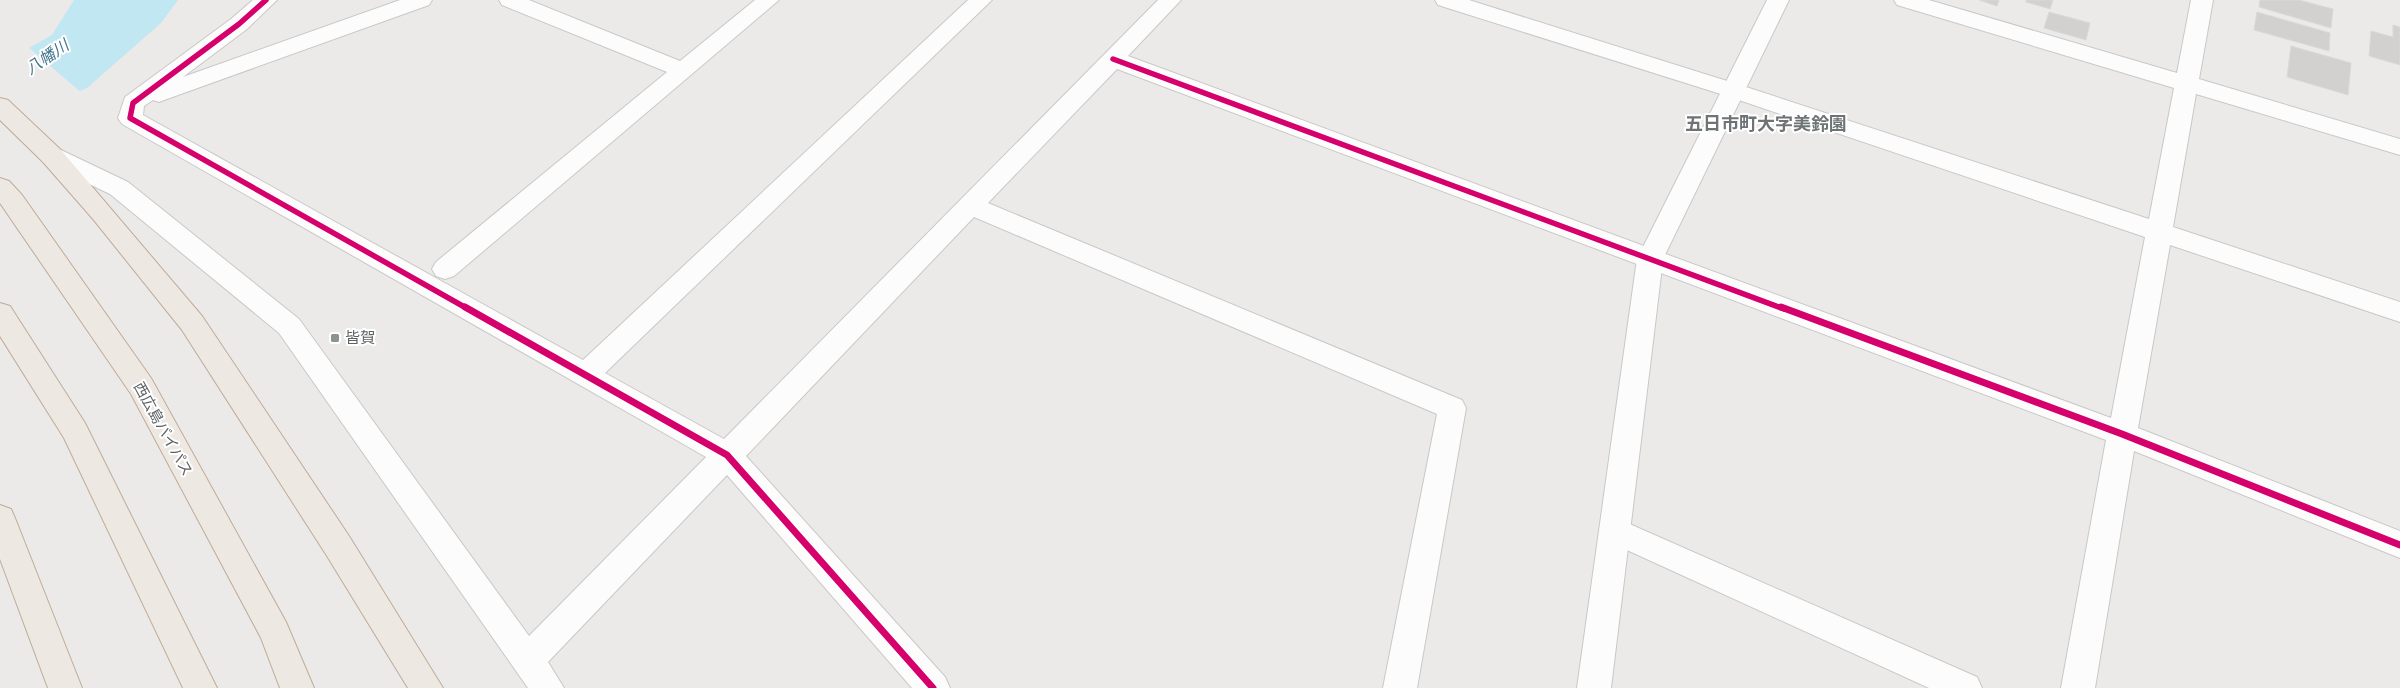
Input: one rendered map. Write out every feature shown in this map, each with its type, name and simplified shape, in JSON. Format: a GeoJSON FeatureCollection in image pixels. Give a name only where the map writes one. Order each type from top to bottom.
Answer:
{"type":"FeatureCollection","features":[{"type":"Feature","properties":{"kind":"highway"},"geometry":{"type":"LineString","coordinates":[[0,106],[42,147],[102,213],[192,323],[338,546],[426,688]]}},
{"type":"Feature","properties":{"kind":"highway","name":"西広島バイパス"},"geometry":{"type":"LineString","coordinates":[[0,187],[13,201],[141,386],[275,632],[297,688]]}},
{"type":"Feature","properties":{"kind":"highway"},"geometry":{"type":"LineString","coordinates":[[0,313],[75,430],[198,684]]}},
{"type":"Feature","properties":{"kind":"highway"},"geometry":{"type":"LineString","coordinates":[[0,518],[65,688]]}},
{"type":"Feature","properties":{"kind":"street"},"geometry":{"type":"LineString","coordinates":[[266,0],[239,24],[133,103],[130,118],[727,455],[933,688]]}},
{"type":"Feature","properties":{"kind":"street"},"geometry":{"type":"LineString","coordinates":[[133,103],[421,0]]}},
{"type":"Feature","properties":{"kind":"street"},"geometry":{"type":"LineString","coordinates":[[510,0],[682,70]]}},
{"type":"Feature","properties":{"kind":"street"},"geometry":{"type":"LineString","coordinates":[[445,268],[768,0]]}},
{"type":"Feature","properties":{"kind":"street"},"geometry":{"type":"LineString","coordinates":[[528,660],[1170,0]]}},
{"type":"Feature","properties":{"kind":"street"},"geometry":{"type":"LineString","coordinates":[[1446,0],[1735,91],[2400,312]]}},
{"type":"Feature","properties":{"kind":"street"},"geometry":{"type":"LineString","coordinates":[[1594,688],[1650,259],[1735,91],[1778,0]]}},
{"type":"Feature","properties":{"kind":"street"},"geometry":{"type":"LineString","coordinates":[[1905,0],[2400,147]]}},
{"type":"Feature","properties":{"kind":"street"},"geometry":{"type":"LineString","coordinates":[[2078,688],[2122,434],[2202,0]]}},
{"type":"Feature","properties":{"kind":"street"},"geometry":{"type":"LineString","coordinates":[[586,374],[971,2]]}},
{"type":"Feature","properties":{"kind":"street"},"geometry":{"type":"LineString","coordinates":[[1113,59],[2122,434],[2400,545]]}},
{"type":"Feature","properties":{"kind":"street"},"geometry":{"type":"LineString","coordinates":[[42,147],[119,188],[289,326],[547,688]]}},
{"type":"Feature","properties":{"kind":"street"},"geometry":{"type":"LineString","coordinates":[[969,205],[1452,408],[1400,688]]}},
{"type":"Feature","properties":{"kind":"street"},"geometry":{"type":"LineString","coordinates":[[1616,531],[1965,688]]}},
{"type":"Feature","properties":{"kind":"water","name":"八幡川"},"geometry":{"type":"Polygon","coordinates":[[[74,0],[178,0],[161,23],[87,88],[0,125],[0,64],[52,35],[74,0]]]}},
{"type":"Feature","properties":{"kind":"pier"},"geometry":{"type":"Polygon","coordinates":[[[27,46],[82,93],[0,127],[0,61],[27,46]]]}},
{"type":"Feature","properties":{"kind":"building"},"geometry":{"type":"Polygon","coordinates":[[[1979,0],[1999,0],[1997,6],[1979,0]]]}},
{"type":"Feature","properties":{"kind":"building"},"geometry":{"type":"Polygon","coordinates":[[[2026,0],[2053,0],[2050,9],[2026,2],[2026,0]]]}},
{"type":"Feature","properties":{"kind":"building"},"geometry":{"type":"Polygon","coordinates":[[[2260,0],[2299,0],[2333,9],[2331,28],[2259,7],[2260,0]]]}},
{"type":"Feature","properties":{"kind":"building"},"geometry":{"type":"Polygon","coordinates":[[[2049,12],[2090,23],[2086,40],[2044,28],[2049,12]]]}},
{"type":"Feature","properties":{"kind":"building"},"geometry":{"type":"Polygon","coordinates":[[[2257,12],[2330,33],[2329,51],[2254,30],[2257,12]]]}},
{"type":"Feature","properties":{"kind":"building"},"geometry":{"type":"Polygon","coordinates":[[[2393,25],[2400,27],[2400,65],[2369,56],[2371,31],[2393,37],[2393,25]]]}},
{"type":"Feature","properties":{"kind":"building"},"geometry":{"type":"Polygon","coordinates":[[[2291,46],[2351,63],[2348,95],[2287,77],[2291,46]]]}},
{"type":"Feature","properties":{"kind":"cycle path"},"geometry":{"type":"LineString","coordinates":[[266,0],[239,24],[133,103],[130,118],[727,455],[933,688]]}},
{"type":"Feature","properties":{"kind":"cycle path"},"geometry":{"type":"LineString","coordinates":[[1113,59],[2122,434],[2400,545]]}},
{"type":"Feature","properties":{"kind":"place","name":"皆賀"},"geometry":{"type":"Point","coordinates":[335,338]}},
{"type":"Feature","properties":{"kind":"district","name":"五日市町大字美鈴園"},"geometry":{"type":"Point","coordinates":[1766,124]}}]}
